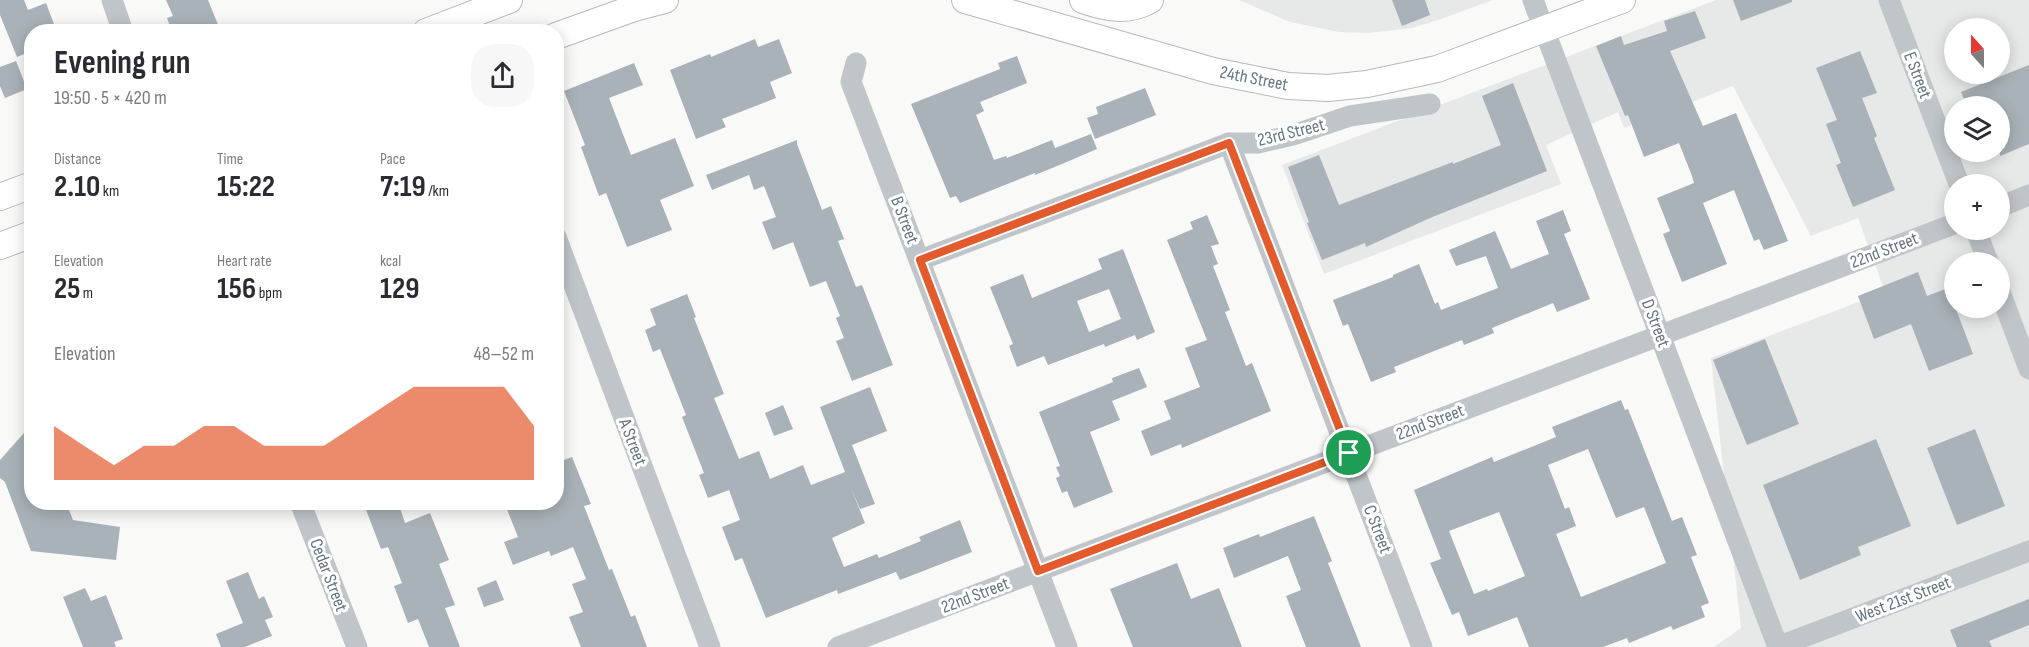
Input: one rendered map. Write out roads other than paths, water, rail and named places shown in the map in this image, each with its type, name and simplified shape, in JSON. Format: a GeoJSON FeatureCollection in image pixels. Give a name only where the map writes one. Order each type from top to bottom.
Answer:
{"type":"FeatureCollection","features":[{"type":"Feature","properties":{"kind":"main road"},"geometry":{"type":"LineString","coordinates":[[441,24],[474,6],[509,0]]}},
{"type":"Feature","properties":{"kind":"main road"},"geometry":{"type":"LineString","coordinates":[[564,33],[634,8],[664,0]]}},
{"type":"Feature","properties":{"kind":"main road","name":"24th Street"},"geometry":{"type":"LineString","coordinates":[[965,0],[1203,68],[1288,86],[1328,88],[1368,84],[1411,75],[1437,69],[1544,30]]}},
{"type":"Feature","properties":{"kind":"main road"},"geometry":{"type":"LineString","coordinates":[[1083,0],[1117,9],[1135,7],[1150,0]]}},
{"type":"Feature","properties":{"kind":"main road"},"geometry":{"type":"LineString","coordinates":[[1544,30],[1622,0]]}},
{"type":"Feature","properties":{"kind":"main road"},"geometry":{"type":"LineString","coordinates":[[0,197],[24,188]]}},
{"type":"Feature","properties":{"kind":"main road"},"geometry":{"type":"LineString","coordinates":[[0,246],[24,237]]}},
{"type":"Feature","properties":{"kind":"street"},"geometry":{"type":"LineString","coordinates":[[112,0],[120,24]]}},
{"type":"Feature","properties":{"kind":"street","name":"D Street"},"geometry":{"type":"LineString","coordinates":[[1533,0],[1778,647]]}},
{"type":"Feature","properties":{"kind":"street","name":"E Street"},"geometry":{"type":"LineString","coordinates":[[1889,0],[1955,174]]}},
{"type":"Feature","properties":{"kind":"street","name":"B Street"},"geometry":{"type":"LineString","coordinates":[[856,63],[851,82],[1067,647]]}},
{"type":"Feature","properties":{"kind":"street","name":"23rd Street"},"geometry":{"type":"LineString","coordinates":[[920,260],[1229,143],[1258,143],[1293,135],[1350,116],[1430,104]]}},
{"type":"Feature","properties":{"kind":"street","name":"C Street"},"geometry":{"type":"LineString","coordinates":[[1229,143],[1422,647]]}},
{"type":"Feature","properties":{"kind":"street"},"geometry":{"type":"LineString","coordinates":[[2010,203],[2029,195]]}},
{"type":"Feature","properties":{"kind":"street","name":"22nd Street"},"geometry":{"type":"LineString","coordinates":[[838,647],[1944,228]]}},
{"type":"Feature","properties":{"kind":"street","name":"A Street"},"geometry":{"type":"LineString","coordinates":[[564,258],[710,647]]}},
{"type":"Feature","properties":{"kind":"street"},"geometry":{"type":"LineString","coordinates":[[2010,318],[2029,369]]}},
{"type":"Feature","properties":{"kind":"street","name":"Cedar Street"},"geometry":{"type":"LineString","coordinates":[[303,510],[357,647]]}},
{"type":"Feature","properties":{"kind":"street","name":"West 21st Street"},"geometry":{"type":"LineString","coordinates":[[1778,647],[2029,551]]}}]}
